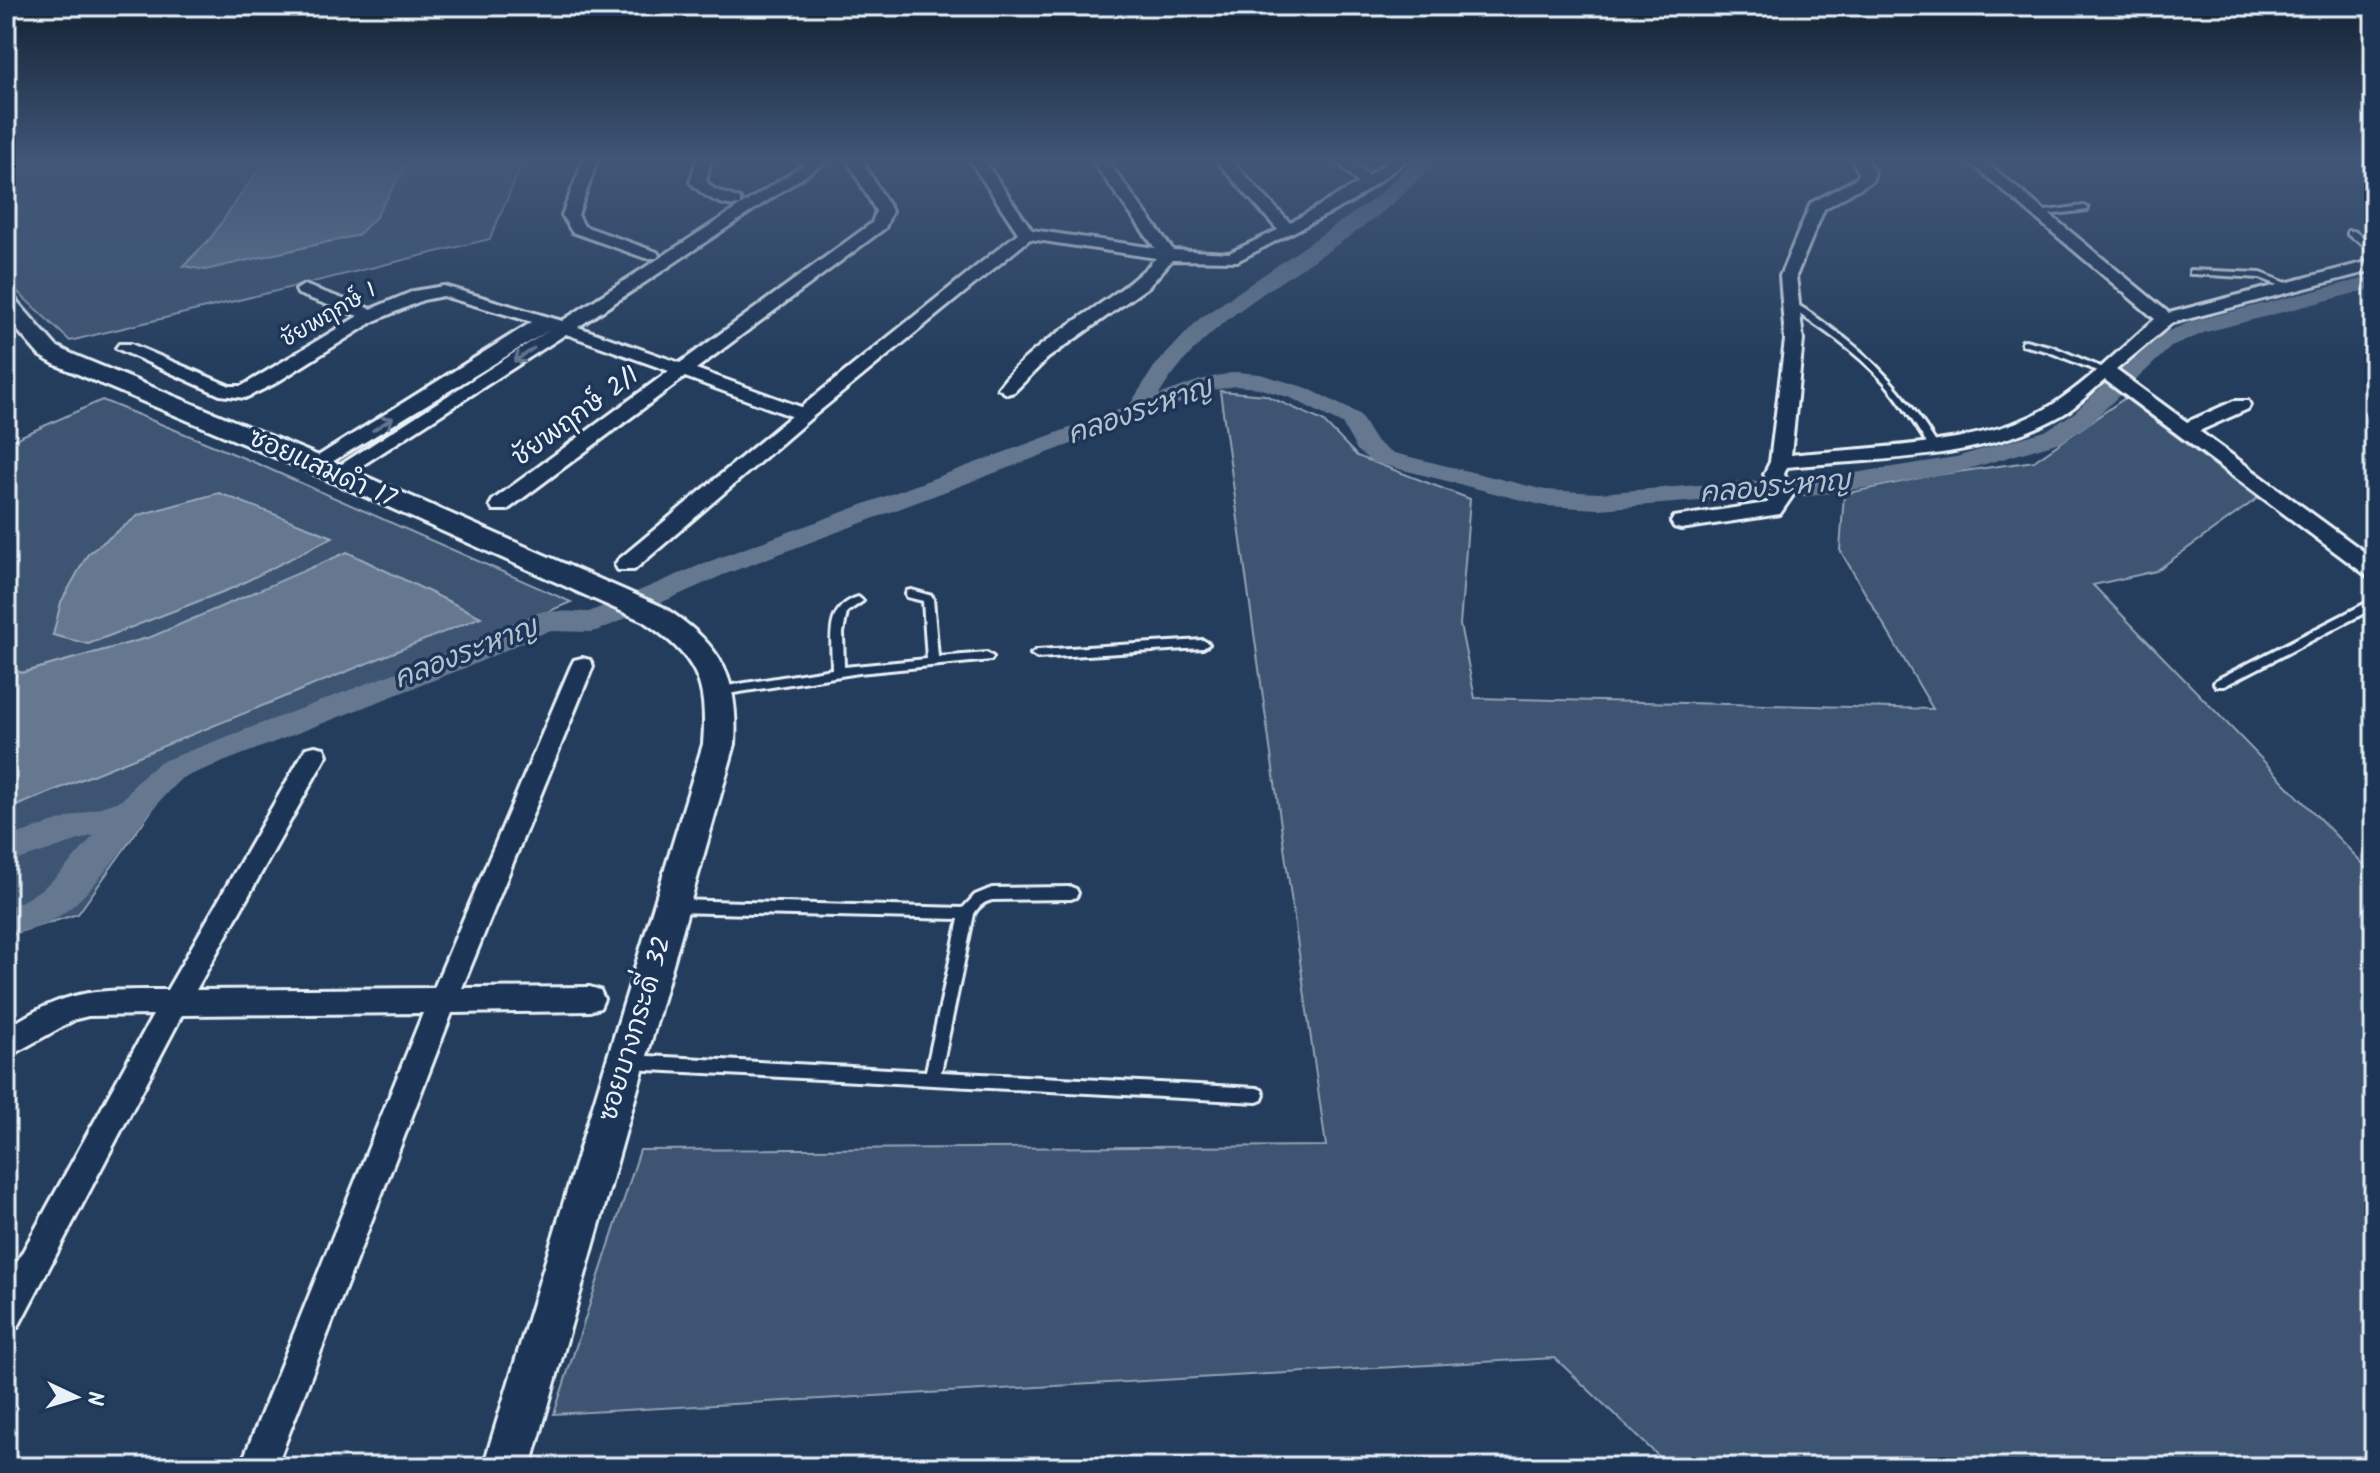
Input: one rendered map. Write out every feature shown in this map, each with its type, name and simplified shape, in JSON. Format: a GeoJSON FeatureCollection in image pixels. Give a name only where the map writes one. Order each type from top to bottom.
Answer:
{"type":"FeatureCollection","features":[{"type":"Feature","properties":{"kind":"street"},"geometry":{"type":"LineString","coordinates":[[577,228],[651,255]]}},
{"type":"Feature","properties":{"kind":"street","name":"ชัยพฤกษ์ 2/1"},"geometry":{"type":"LineString","coordinates":[[500,505],[875,228]]}},
{"type":"Feature","properties":{"kind":"street"},"geometry":{"type":"LineString","coordinates":[[1023,228],[1027,234],[1168,255],[1231,258],[1294,228]]}},
{"type":"Feature","properties":{"kind":"street"},"geometry":{"type":"LineString","coordinates":[[1148,228],[1168,255]]}},
{"type":"Feature","properties":{"kind":"street"},"geometry":{"type":"LineString","coordinates":[[1285,228],[1288,231]]}},
{"type":"Feature","properties":{"kind":"street"},"geometry":{"type":"LineString","coordinates":[[1681,522],[1773,509],[1780,503],[1783,495],[1777,468],[1794,340],[1788,276],[1807,228]]}},
{"type":"Feature","properties":{"kind":"street"},"geometry":{"type":"LineString","coordinates":[[2055,228],[2166,319]]}},
{"type":"Feature","properties":{"kind":"street"},"geometry":{"type":"LineString","coordinates":[[327,470],[489,379],[564,328],[651,255],[705,229]]}},
{"type":"Feature","properties":{"kind":"street"},"geometry":{"type":"LineString","coordinates":[[327,470],[468,371],[546,321],[612,288],[705,229]]}},
{"type":"Feature","properties":{"kind":"street"},"geometry":{"type":"LineString","coordinates":[[626,565],[804,414],[1027,234]]}},
{"type":"Feature","properties":{"kind":"street"},"geometry":{"type":"LineString","coordinates":[[1007,388],[1042,354],[1143,282],[1168,255]]}},
{"type":"Feature","properties":{"kind":"street"},"geometry":{"type":"LineString","coordinates":[[1777,468],[1974,442],[2021,428],[2059,409],[2108,374],[2166,319],[2374,265]]}},
{"type":"Feature","properties":{"kind":"street"},"geometry":{"type":"LineString","coordinates":[[304,290],[374,316]]}},
{"type":"Feature","properties":{"kind":"street","name":"ชัยพฤกษ์ 1"},"geometry":{"type":"LineString","coordinates":[[125,348],[227,391],[245,392],[414,295],[444,291],[546,321],[804,414]]}},
{"type":"Feature","properties":{"kind":"street","name":"ซอยแสมดำ 17"},"geometry":{"type":"LineString","coordinates":[[6,303],[48,351],[63,359],[327,470],[653,614]]}},
{"type":"Feature","properties":{"kind":"street"},"geometry":{"type":"LineString","coordinates":[[468,371],[489,379]]}},
{"type":"Feature","properties":{"kind":"street"},"geometry":{"type":"LineString","coordinates":[[2108,374],[2374,570]]}},
{"type":"Feature","properties":{"kind":"street"},"geometry":{"type":"LineString","coordinates":[[2184,431],[2241,405]]}},
{"type":"Feature","properties":{"kind":"street","name":"ซอยบางกระดี่ 32"},"geometry":{"type":"LineString","coordinates":[[507,1467],[719,744],[721,691],[707,660],[685,634],[653,614]]}},
{"type":"Feature","properties":{"kind":"street"},"geometry":{"type":"LineString","coordinates":[[258,1467],[443,999],[582,666]]}},
{"type":"Feature","properties":{"kind":"street"},"geometry":{"type":"LineString","coordinates":[[6,1315],[174,1003],[315,755]]}},
{"type":"Feature","properties":{"kind":"street"},"geometry":{"type":"LineString","coordinates":[[6,1045],[36,1024],[66,1009],[88,1003],[590,999]]}},
{"type":"Feature","properties":{"kind":"lane"},"geometry":{"type":"LineString","coordinates":[[2351,233],[2374,249]]}},
{"type":"Feature","properties":{"kind":"lane"},"geometry":{"type":"LineString","coordinates":[[2193,272],[2261,276],[2292,287]]}},
{"type":"Feature","properties":{"kind":"lane"},"geometry":{"type":"LineString","coordinates":[[1790,304],[1844,339],[1877,367],[1908,403],[1933,446]]}},
{"type":"Feature","properties":{"kind":"lane"},"geometry":{"type":"LineString","coordinates":[[2025,343],[2050,349],[2108,374]]}},
{"type":"Feature","properties":{"kind":"lane"},"geometry":{"type":"LineString","coordinates":[[911,594],[928,599],[933,662]]}},
{"type":"Feature","properties":{"kind":"lane"},"geometry":{"type":"LineString","coordinates":[[838,672],[839,621],[848,605],[858,601]]}},
{"type":"Feature","properties":{"kind":"lane"},"geometry":{"type":"LineString","coordinates":[[2220,683],[2374,603]]}},
{"type":"Feature","properties":{"kind":"lane"},"geometry":{"type":"LineString","coordinates":[[1037,654],[1203,644]]}},
{"type":"Feature","properties":{"kind":"lane"},"geometry":{"type":"LineString","coordinates":[[721,691],[838,672],[987,657]]}},
{"type":"Feature","properties":{"kind":"lane"},"geometry":{"type":"LineString","coordinates":[[932,1078],[967,914],[972,904],[981,896],[992,894],[1071,893]]}},
{"type":"Feature","properties":{"kind":"lane"},"geometry":{"type":"LineString","coordinates":[[673,906],[967,914]]}},
{"type":"Feature","properties":{"kind":"lane"},"geometry":{"type":"LineString","coordinates":[[626,1062],[1257,1095]]}},
{"type":"Feature","properties":{"kind":"shaded area"},"geometry":{"type":"Polygon","coordinates":[[[6,228],[218,228],[184,265],[283,252],[358,235],[365,228],[495,228],[490,239],[70,341],[6,281],[6,228]]]}},
{"type":"Feature","properties":{"kind":"shaded area"},"geometry":{"type":"Polygon","coordinates":[[[218,228],[365,228],[358,235],[205,270],[184,266],[218,228]]]}},
{"type":"Feature","properties":{"kind":"shaded area"},"geometry":{"type":"Polygon","coordinates":[[[1220,391],[1265,395],[1323,421],[1357,456],[1470,499],[1460,625],[1475,698],[1933,709],[1840,550],[1844,494],[1929,476],[2034,461],[2125,398],[2258,498],[2156,571],[2093,585],[2374,875],[2374,1185],[2369,1186],[2374,1195],[2374,1467],[1670,1467],[1555,1358],[554,1414],[640,1150],[1326,1146],[1220,391]]]}},
{"type":"Feature","properties":{"kind":"shaded area"},"geometry":{"type":"Polygon","coordinates":[[[102,400],[251,461],[571,602],[440,657],[158,767],[166,790],[78,914],[6,936],[6,810],[413,644],[151,637],[21,673],[6,666],[6,443],[102,400]],[[235,587],[54,635],[88,644],[235,587]]]}},
{"type":"Feature","properties":{"kind":"shaded area"},"geometry":{"type":"Polygon","coordinates":[[[219,493],[333,537],[235,587],[88,644],[53,635],[61,602],[88,554],[139,515],[219,493]]]}},
{"type":"Feature","properties":{"kind":"shaded area"},"geometry":{"type":"Polygon","coordinates":[[[347,552],[481,617],[6,810],[6,666],[22,673],[151,637],[347,552]]]}},
{"type":"Feature","properties":{"kind":"waterway"},"geometry":{"type":"LineString","coordinates":[[1138,411],[1162,372],[1207,324],[1345,228]]}},
{"type":"Feature","properties":{"kind":"waterway","name":"คลองระหาญ"},"geometry":{"type":"LineString","coordinates":[[133,809],[149,789],[171,770],[465,657],[544,621],[592,622],[714,569],[1208,385],[1235,379],[1260,381],[1299,393],[1351,419],[1366,445],[1381,457],[1545,498],[1599,501],[1749,489],[1810,488],[1958,464],[2054,436],[2082,418],[2163,342],[2198,327],[2374,282]]}},
{"type":"Feature","properties":{"kind":"waterway","name":"คลองระหาญ"},"geometry":{"type":"LineString","coordinates":[[6,851],[133,809]]}},
{"type":"Feature","properties":{"kind":"waterway"},"geometry":{"type":"LineString","coordinates":[[6,922],[41,910],[75,882],[133,809]]}}]}
